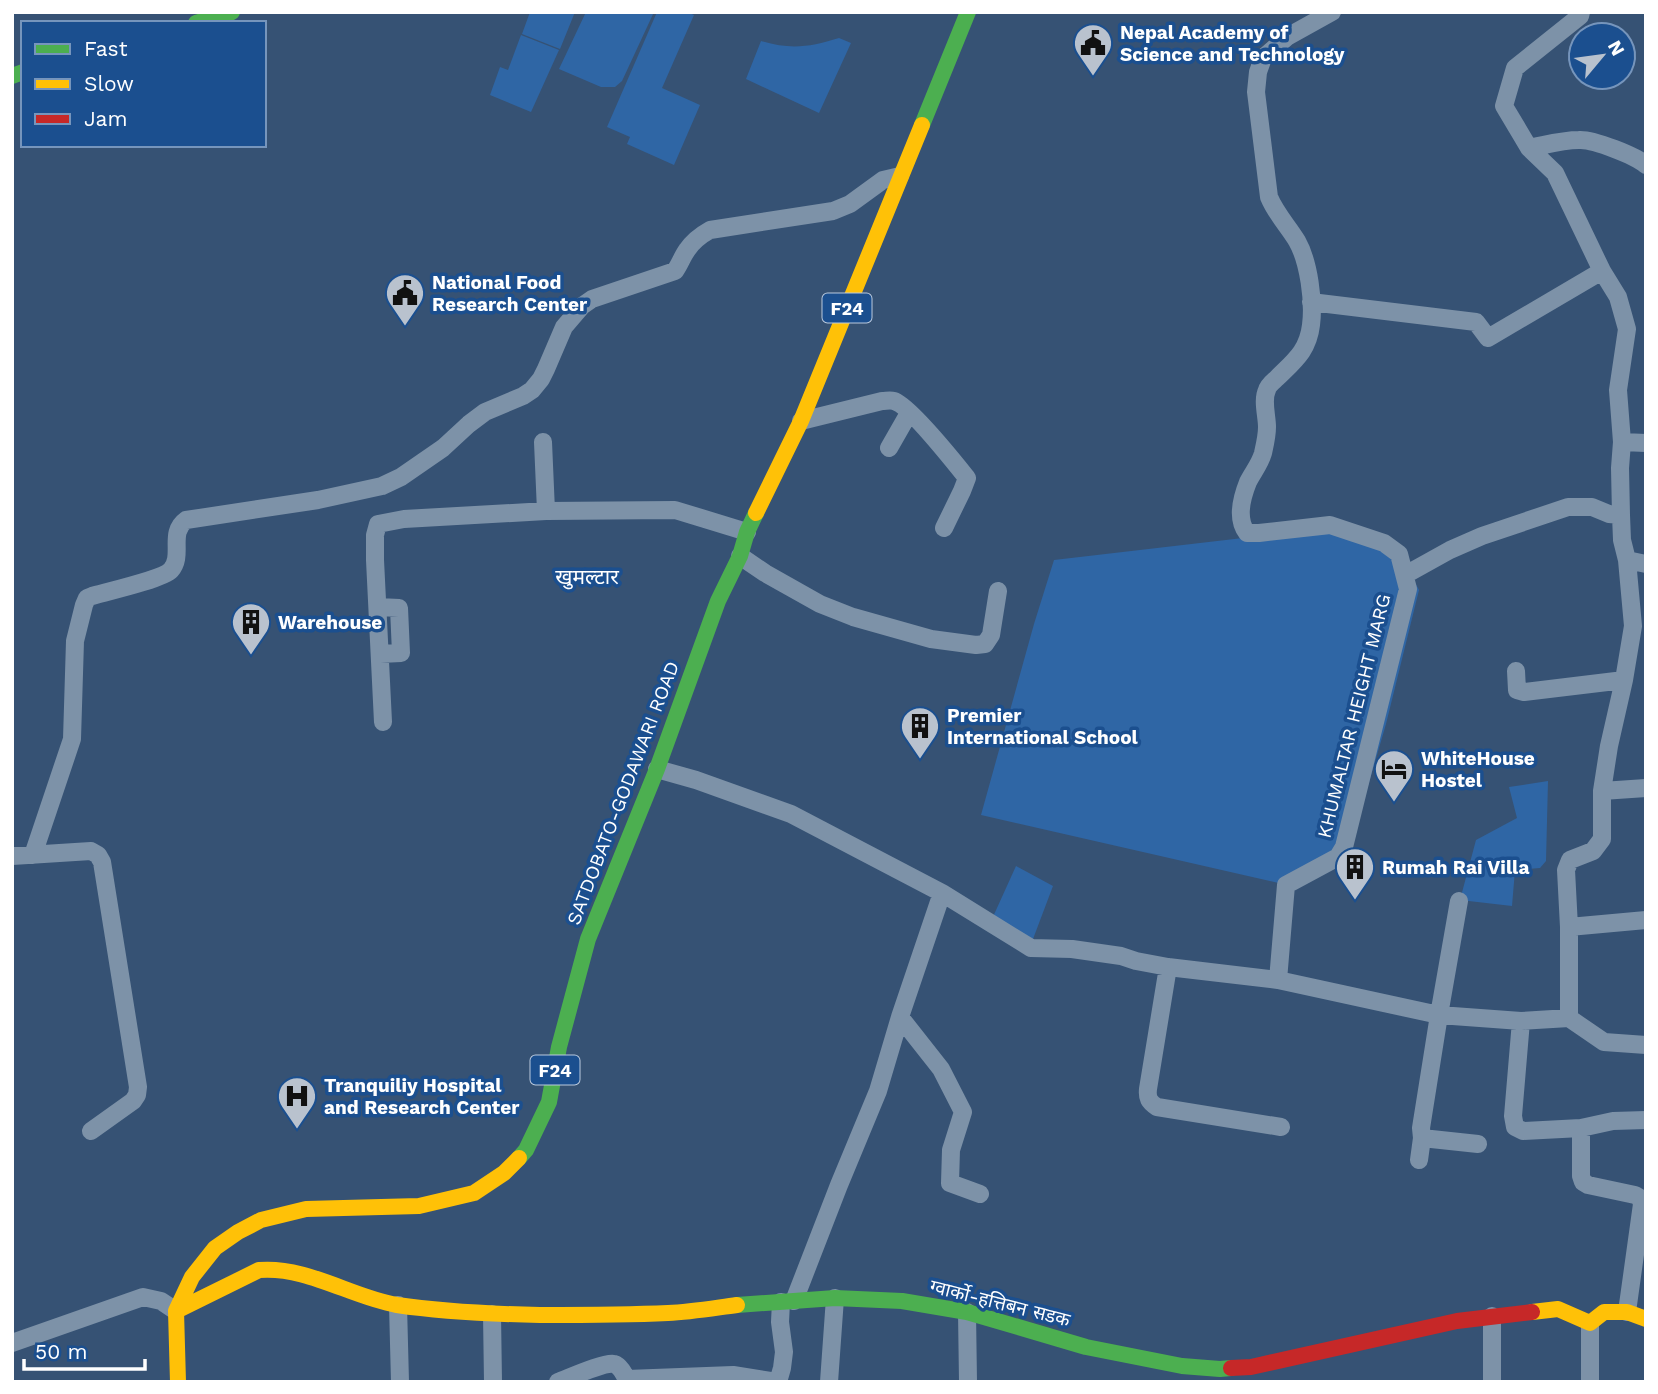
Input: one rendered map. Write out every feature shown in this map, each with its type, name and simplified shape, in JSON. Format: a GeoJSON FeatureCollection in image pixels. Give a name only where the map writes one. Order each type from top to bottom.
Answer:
{"type":"FeatureCollection","features":[{"type":"Feature","properties":{"kind":"main road"},"geometry":{"type":"LineString","coordinates":[[203,21],[232,12]]}},
{"type":"Feature","properties":{"kind":"main road","name":"SATDOBATO-GODAWARI ROAD"},"geometry":{"type":"LineString","coordinates":[[178,1382],[176,1311],[192,1277],[215,1248],[238,1232],[261,1220],[306,1209],[419,1206],[474,1192],[504,1173],[526,1150],[549,1102],[559,1047],[589,939],[657,769],[719,601],[740,556],[747,532],[801,421],[968,12]]}},
{"type":"Feature","properties":{"kind":"main road","name":"ग्वार्को-हत्तिबन सडक"},"geometry":{"type":"LineString","coordinates":[[176,1311],[259,1270],[271,1269],[290,1271],[398,1306],[492,1314],[670,1313],[835,1298],[902,1301],[967,1312],[1086,1347],[1182,1366],[1230,1368],[1251,1367],[1458,1321],[1558,1309],[1590,1323]]}},
{"type":"Feature","properties":{"kind":"main road"},"geometry":{"type":"LineString","coordinates":[[1590,1323],[1604,1312],[1628,1312],[1646,1319]]}},
{"type":"Feature","properties":{"kind":"street","name":"KHUMALTAR HEIGHT MARG"},"geometry":{"type":"LineString","coordinates":[[1278,980],[1286,886],[1338,857],[1344,846],[1408,589],[1399,554],[1384,543],[1331,525],[1247,533],[1243,528],[1240,513],[1248,483],[1262,458],[1266,441],[1267,389],[1300,355],[1308,341],[1311,324],[1309,278],[1298,243],[1274,209],[1269,197],[1256,92],[1258,72],[1263,58],[1270,50],[1287,37],[1332,12]]}},
{"type":"Feature","properties":{"kind":"street"},"geometry":{"type":"LineString","coordinates":[[1569,1018],[1566,870],[1570,860],[1593,851],[1602,839],[1602,791],[1633,626],[1627,560],[1622,540],[1622,442],[1618,390],[1627,329],[1618,297],[1602,271],[1555,173],[1529,148],[1504,106],[1515,68],[1580,16],[1581,12]]}},
{"type":"Feature","properties":{"kind":"street"},"geometry":{"type":"LineString","coordinates":[[1529,148],[1581,139],[1611,148],[1646,165]]}},
{"type":"Feature","properties":{"kind":"street"},"geometry":{"type":"LineString","coordinates":[[33,855],[72,740],[75,641],[87,598],[167,574],[176,563],[177,529],[180,524],[186,520],[318,500],[382,486],[401,477],[443,448],[485,412],[532,390],[541,379],[564,327],[582,306],[592,299],[675,271],[687,249],[698,237],[710,230],[833,211],[850,204],[883,180],[900,176]]}},
{"type":"Feature","properties":{"kind":"street"},"geometry":{"type":"LineString","coordinates":[[1311,302],[1476,322],[1488,338],[1602,271]]}},
{"type":"Feature","properties":{"kind":"street"},"geometry":{"type":"LineString","coordinates":[[801,421],[882,401],[895,401],[941,446],[967,478],[944,528]]}},
{"type":"Feature","properties":{"kind":"street"},"geometry":{"type":"LineString","coordinates":[[889,448],[909,413]]}},
{"type":"Feature","properties":{"kind":"street"},"geometry":{"type":"LineString","coordinates":[[543,442],[546,512]]}},
{"type":"Feature","properties":{"kind":"street"},"geometry":{"type":"LineString","coordinates":[[1622,442],[1646,443]]}},
{"type":"Feature","properties":{"kind":"street"},"geometry":{"type":"LineString","coordinates":[[1405,575],[1482,536],[1568,507],[1592,508],[1621,515]]}},
{"type":"Feature","properties":{"kind":"street"},"geometry":{"type":"LineString","coordinates":[[383,722],[380,654],[401,653],[399,608],[379,607],[375,548],[378,524],[404,519],[546,512],[676,510],[747,532]]}},
{"type":"Feature","properties":{"kind":"street"},"geometry":{"type":"LineString","coordinates":[[740,556],[820,604],[853,617],[931,639],[985,644],[991,635],[998,591]]}},
{"type":"Feature","properties":{"kind":"street"},"geometry":{"type":"LineString","coordinates":[[1627,560],[1646,564]]}},
{"type":"Feature","properties":{"kind":"street"},"geometry":{"type":"LineString","coordinates":[[1516,671],[1517,690],[1524,692],[1624,680]]}},
{"type":"Feature","properties":{"kind":"street"},"geometry":{"type":"LineString","coordinates":[[657,769],[791,814],[942,893],[1031,948],[1072,949],[1121,956],[1168,967],[1278,980],[1439,1015],[1521,1021],[1569,1018],[1604,1042],[1646,1045]]}},
{"type":"Feature","properties":{"kind":"street"},"geometry":{"type":"LineString","coordinates":[[1602,791],[1646,788]]}},
{"type":"Feature","properties":{"kind":"street"},"geometry":{"type":"LineString","coordinates":[[12,856],[90,851],[98,855],[102,863],[138,1087],[133,1101],[91,1131]]}},
{"type":"Feature","properties":{"kind":"street"},"geometry":{"type":"LineString","coordinates":[[558,1382],[604,1365],[614,1364],[628,1381],[733,1374],[777,1382],[784,1352],[780,1322],[878,1091],[942,893]]}},
{"type":"Feature","properties":{"kind":"street"},"geometry":{"type":"LineString","coordinates":[[1419,1160],[1421,1128],[1459,901]]}},
{"type":"Feature","properties":{"kind":"street"},"geometry":{"type":"LineString","coordinates":[[1569,927],[1646,920]]}},
{"type":"Feature","properties":{"kind":"street"},"geometry":{"type":"LineString","coordinates":[[1168,967],[1148,1089],[1147,1097],[1150,1103],[1157,1107],[1281,1127]]}},
{"type":"Feature","properties":{"kind":"street"},"geometry":{"type":"LineString","coordinates":[[900,1017],[941,1069],[963,1112],[951,1150],[950,1183],[980,1194]]}},
{"type":"Feature","properties":{"kind":"street"},"geometry":{"type":"LineString","coordinates":[[1521,1021],[1513,1116],[1515,1127],[1523,1131],[1581,1128],[1613,1121],[1646,1120]]}},
{"type":"Feature","properties":{"kind":"street"},"geometry":{"type":"LineString","coordinates":[[1581,1128],[1583,1182],[1635,1195],[1640,1198],[1642,1204],[1628,1312]]}},
{"type":"Feature","properties":{"kind":"street"},"geometry":{"type":"LineString","coordinates":[[1422,1138],[1478,1144]]}},
{"type":"Feature","properties":{"kind":"street"},"geometry":{"type":"LineString","coordinates":[[12,1343],[143,1297],[161,1301],[176,1311]]}},
{"type":"Feature","properties":{"kind":"street"},"geometry":{"type":"LineString","coordinates":[[829,1382],[835,1298]]}},
{"type":"Feature","properties":{"kind":"street"},"geometry":{"type":"LineString","coordinates":[[398,1306],[400,1382]]}},
{"type":"Feature","properties":{"kind":"street"},"geometry":{"type":"LineString","coordinates":[[967,1312],[968,1382]]}},
{"type":"Feature","properties":{"kind":"street"},"geometry":{"type":"LineString","coordinates":[[492,1314],[493,1382]]}},
{"type":"Feature","properties":{"kind":"street"},"geometry":{"type":"LineString","coordinates":[[1492,1317],[1492,1382]]}},
{"type":"Feature","properties":{"kind":"street"},"geometry":{"type":"LineString","coordinates":[[1590,1323],[1590,1382]]}},
{"type":"Feature","properties":{"kind":"street"},"geometry":{"type":"LineString","coordinates":[[1272,1362],[1272,1382]]}},
{"type":"Feature","properties":{"kind":"shaded area"},"geometry":{"type":"Polygon","coordinates":[[[530,12],[575,12],[560,49],[522,34],[530,12]]]}},
{"type":"Feature","properties":{"kind":"shaded area"},"geometry":{"type":"Polygon","coordinates":[[[586,12],[654,12],[622,81],[615,87],[601,87],[559,69],[586,12]]]}},
{"type":"Feature","properties":{"kind":"shaded area"},"geometry":{"type":"Polygon","coordinates":[[[657,12],[687,12],[694,15],[662,88],[700,105],[674,165],[627,144],[630,137],[607,127],[657,12]]]}},
{"type":"Feature","properties":{"kind":"shaded area"},"geometry":{"type":"Polygon","coordinates":[[[521,35],[559,50],[531,112],[490,95],[500,67],[508,70],[521,35]]]}},
{"type":"Feature","properties":{"kind":"shaded area"},"geometry":{"type":"Polygon","coordinates":[[[839,38],[851,43],[819,113],[746,79],[761,41],[782,46],[800,46],[839,38]]]}},
{"type":"Feature","properties":{"kind":"shaded area"},"geometry":{"type":"Polygon","coordinates":[[[1326,525],[1400,554],[1419,590],[1386,724],[1347,858],[1296,887],[981,815],[1054,560],[1243,538],[1326,525]]]}},
{"type":"Feature","properties":{"kind":"shaded area"},"geometry":{"type":"Polygon","coordinates":[[[1548,781],[1546,861],[1540,868],[1515,870],[1512,906],[1460,900],[1476,840],[1517,818],[1509,787],[1548,781]]]}},
{"type":"Feature","properties":{"kind":"shaded area"},"geometry":{"type":"Polygon","coordinates":[[[1016,866],[1053,886],[1033,939],[992,919],[1016,866]]]}},
{"type":"Feature","properties":{"kind":"traffic: fast"},"geometry":{"type":"LineString","coordinates":[[203,21],[232,12]]}},
{"type":"Feature","properties":{"kind":"traffic: fast"},"geometry":{"type":"LineString","coordinates":[[922,125],[968,12]]}},
{"type":"Feature","properties":{"kind":"traffic: fast"},"geometry":{"type":"LineString","coordinates":[[12,76],[21,73]]}},
{"type":"Feature","properties":{"kind":"traffic: fast"},"geometry":{"type":"LineString","coordinates":[[519,1158],[526,1150],[549,1102],[559,1047],[588,939],[657,769],[718,601],[740,556],[756,513]]}},
{"type":"Feature","properties":{"kind":"traffic: fast"},"geometry":{"type":"LineString","coordinates":[[737,1305],[835,1298],[902,1301],[967,1312],[1086,1347],[1182,1366],[1231,1368]]}},
{"type":"Feature","properties":{"kind":"traffic: slow"},"geometry":{"type":"LineString","coordinates":[[756,513],[801,421],[922,125]]}},
{"type":"Feature","properties":{"kind":"traffic: slow"},"geometry":{"type":"LineString","coordinates":[[178,1382],[176,1311],[192,1277],[215,1248],[238,1232],[261,1220],[306,1209],[419,1206],[474,1193],[504,1173],[519,1158]]}},
{"type":"Feature","properties":{"kind":"traffic: slow"},"geometry":{"type":"LineString","coordinates":[[176,1311],[259,1270],[277,1270],[312,1277],[397,1305],[451,1311],[620,1315],[737,1305]]}},
{"type":"Feature","properties":{"kind":"traffic: slow"},"geometry":{"type":"LineString","coordinates":[[1532,1312],[1558,1309],[1590,1323],[1604,1312],[1627,1312],[1646,1319]]}},
{"type":"Feature","properties":{"kind":"traffic: jam"},"geometry":{"type":"LineString","coordinates":[[1231,1368],[1251,1367],[1457,1321],[1532,1312]]}},
{"type":"Feature","properties":{"kind":"place","name":"Nepal Academy of Science and Technology"},"geometry":{"type":"Point","coordinates":[1093,77]}},
{"type":"Feature","properties":{"kind":"place","name":"National Food Research Center"},"geometry":{"type":"Point","coordinates":[405,327]}},
{"type":"Feature","properties":{"kind":"place","name":"Warehouse"},"geometry":{"type":"Point","coordinates":[251,656]}},
{"type":"Feature","properties":{"kind":"place","name":"Premier International School"},"geometry":{"type":"Point","coordinates":[920,760]}},
{"type":"Feature","properties":{"kind":"place","name":"WhiteHouse Hostel"},"geometry":{"type":"Point","coordinates":[1394,803]}},
{"type":"Feature","properties":{"kind":"place","name":"Rumah Rai Villa"},"geometry":{"type":"Point","coordinates":[1355,901]}},
{"type":"Feature","properties":{"kind":"place","name":"Tranquiliy Hospital and Research Center"},"geometry":{"type":"Point","coordinates":[297,1130]}},
{"type":"Feature","properties":{"kind":"district","name":"खुमल्टार"},"geometry":{"type":"Point","coordinates":[587,576]}}]}
